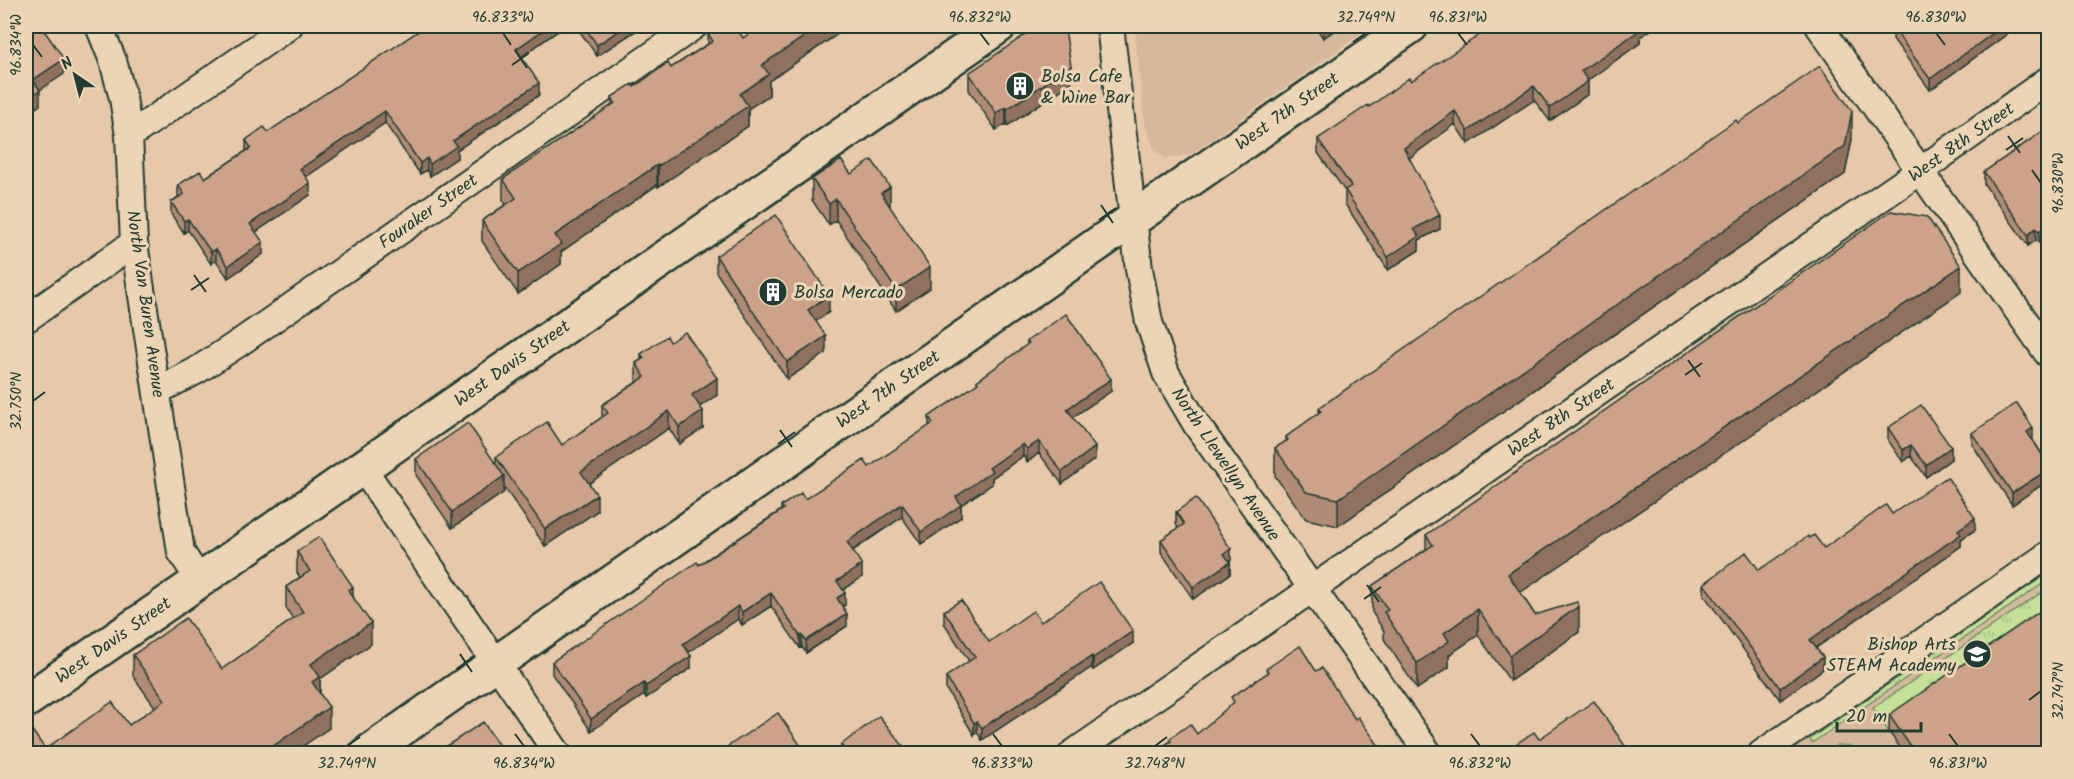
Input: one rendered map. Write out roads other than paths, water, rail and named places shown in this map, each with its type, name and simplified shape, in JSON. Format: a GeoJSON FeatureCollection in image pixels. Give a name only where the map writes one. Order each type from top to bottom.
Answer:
{"type":"FeatureCollection","features":[{"type":"Feature","properties":{"kind":"street","name":"North Van Buren Avenue"},"geometry":{"type":"LineString","coordinates":[[99,26],[116,71],[129,136],[134,243],[181,552],[199,580]]}},
{"type":"Feature","properties":{"kind":"street"},"geometry":{"type":"LineString","coordinates":[[129,136],[289,26]]}},
{"type":"Feature","properties":{"kind":"street","name":"Fouraker Street"},"geometry":{"type":"LineString","coordinates":[[157,391],[196,371],[239,342],[694,26]]}},
{"type":"Feature","properties":{"kind":"street","name":"West Davis Street"},"geometry":{"type":"LineString","coordinates":[[26,701],[999,26]]}},
{"type":"Feature","properties":{"kind":"street","name":"North Llewellyn Avenue"},"geometry":{"type":"LineString","coordinates":[[1110,26],[1139,269],[1149,322],[1166,373],[1196,424],[1429,753]]}},
{"type":"Feature","properties":{"kind":"street","name":"West 7th Street"},"geometry":{"type":"LineString","coordinates":[[366,753],[1132,217],[1411,26]]}},
{"type":"Feature","properties":{"kind":"street"},"geometry":{"type":"LineString","coordinates":[[1819,26],[2049,354]]}},
{"type":"Feature","properties":{"kind":"street","name":"West 8th Street"},"geometry":{"type":"LineString","coordinates":[[1072,753],[2049,80]]}},
{"type":"Feature","properties":{"kind":"street"},"geometry":{"type":"LineString","coordinates":[[26,319],[134,243]]}},
{"type":"Feature","properties":{"kind":"street"},"geometry":{"type":"LineString","coordinates":[[362,467],[558,753]]}},
{"type":"Feature","properties":{"kind":"street"},"geometry":{"type":"LineString","coordinates":[[1761,753],[2049,555]]}},
{"type":"Feature","properties":{"kind":"place","name":"Bolsa Cafe & Wine Bar"},"geometry":{"type":"Point","coordinates":[1020,86]}},
{"type":"Feature","properties":{"kind":"place","name":"Bolsa Mercado"},"geometry":{"type":"Point","coordinates":[773,292]}},
{"type":"Feature","properties":{"kind":"place","name":"Bishop Arts STEAM Academy"},"geometry":{"type":"Point","coordinates":[1977,654]}}]}
